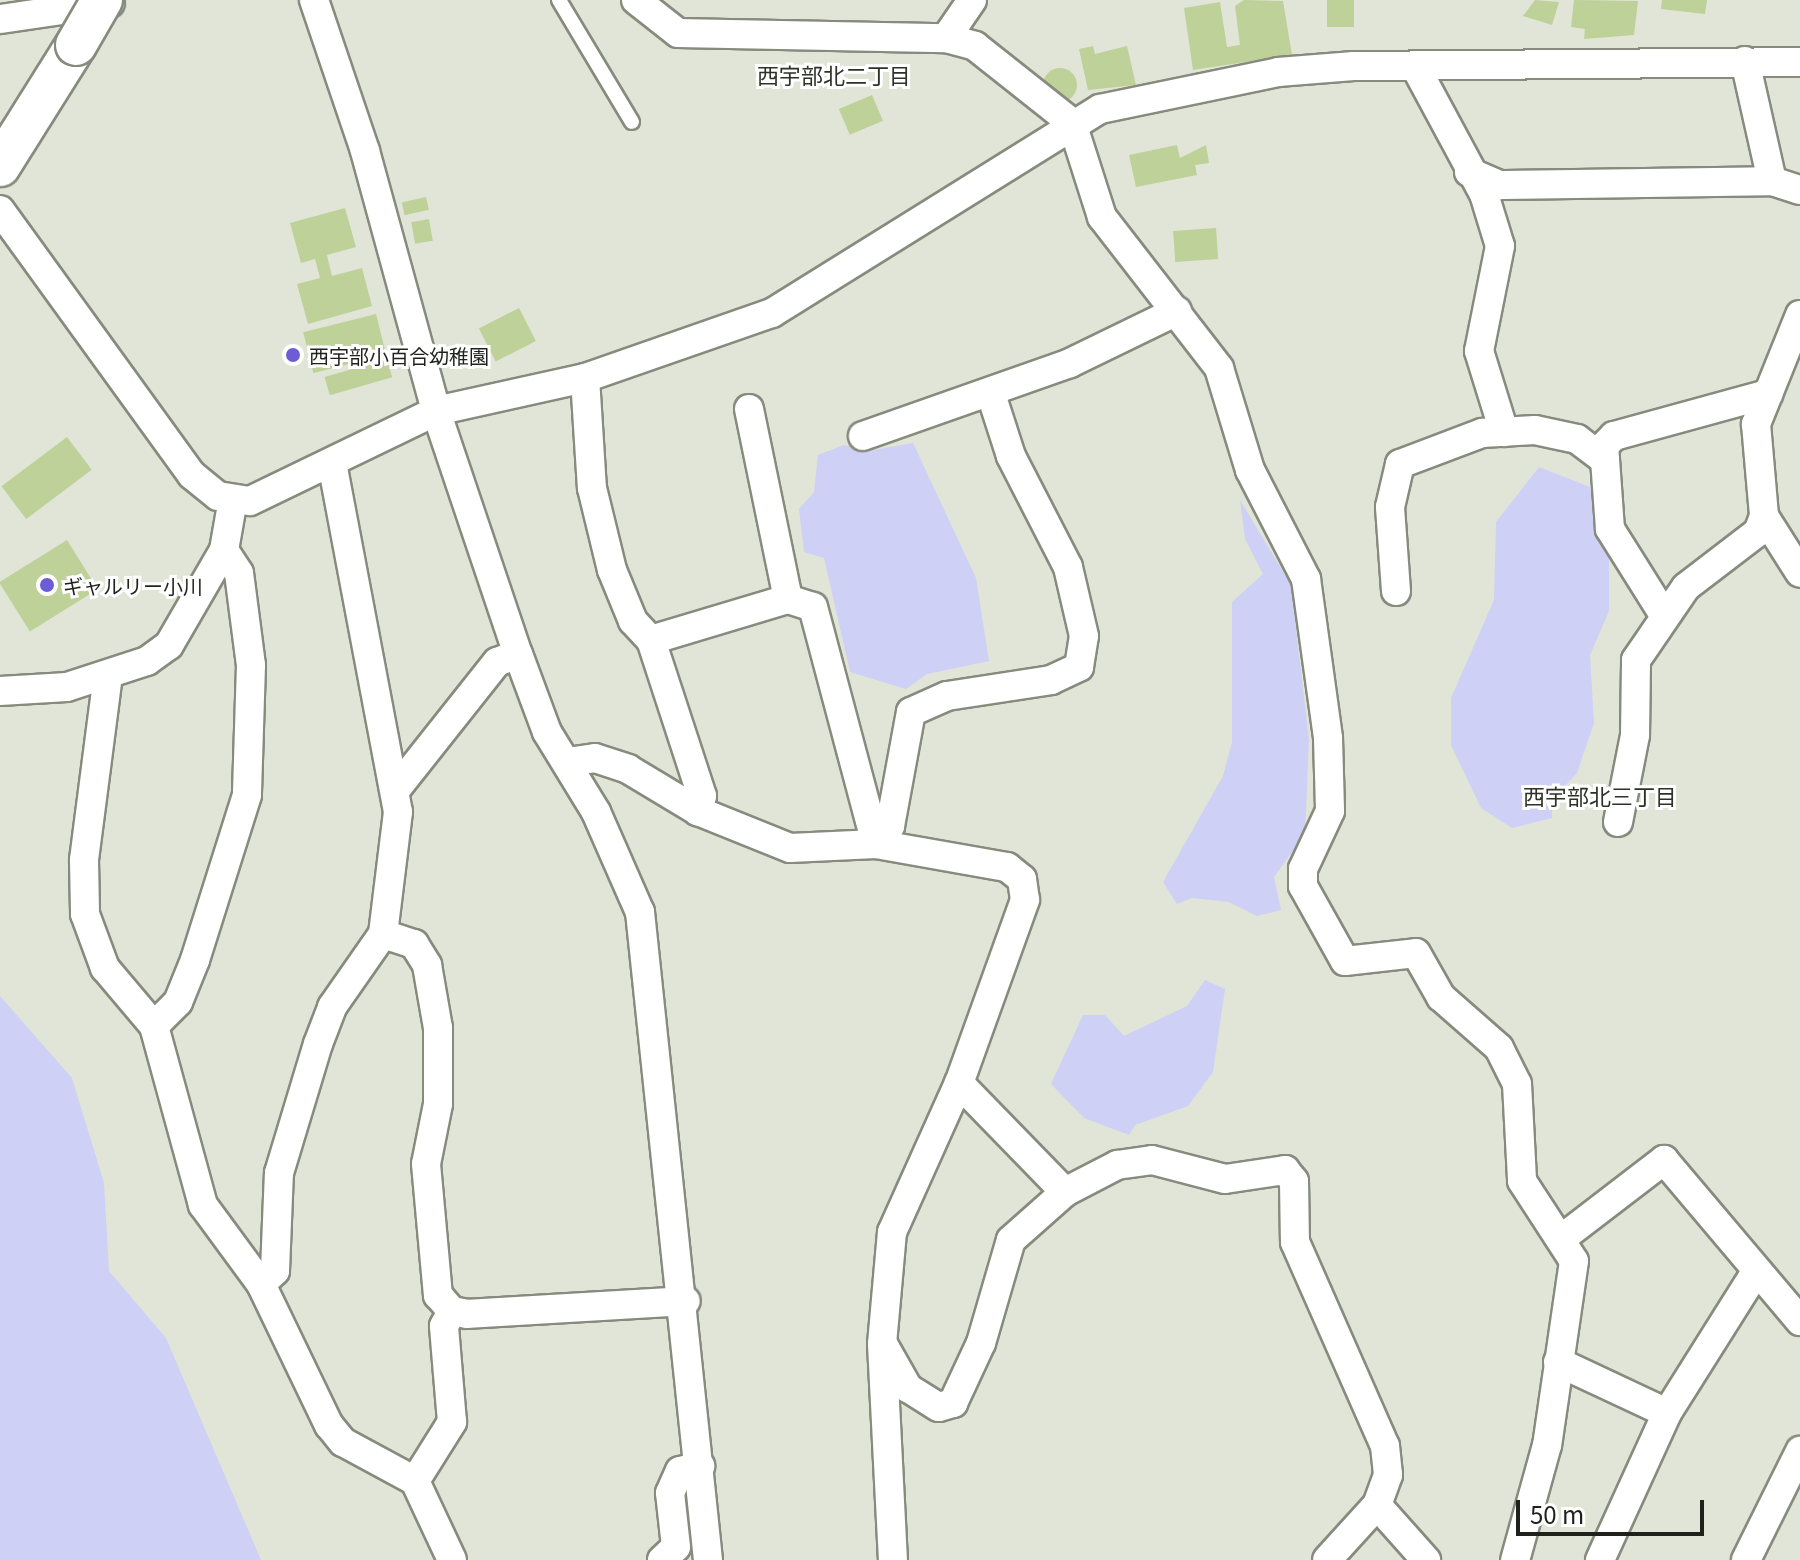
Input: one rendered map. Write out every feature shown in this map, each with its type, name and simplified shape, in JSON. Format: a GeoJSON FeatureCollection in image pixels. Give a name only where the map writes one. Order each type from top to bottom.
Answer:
{"type":"FeatureCollection","features":[{"type":"Feature","properties":{"kind":"main road"},"geometry":{"type":"LineString","coordinates":[[0,166],[102,0]]}},
{"type":"Feature","properties":{"kind":"street"},"geometry":{"type":"LineString","coordinates":[[0,19],[121,0]]}},
{"type":"Feature","properties":{"kind":"street"},"geometry":{"type":"LineString","coordinates":[[314,0],[365,151],[436,411],[518,654],[547,732],[567,762],[640,912],[686,1301],[708,1560]]}},
{"type":"Feature","properties":{"kind":"street"},"geometry":{"type":"LineString","coordinates":[[636,0],[678,33],[946,38],[975,46],[1072,123],[1102,217],[1219,368],[1250,470],[1306,579],[1330,811],[1303,869],[1303,886],[1345,961],[1416,953],[1441,997],[1499,1048],[1517,1084],[1522,1181],[1574,1261],[1547,1445],[1515,1560]]}},
{"type":"Feature","properties":{"kind":"street"},"geometry":{"type":"LineString","coordinates":[[946,38],[972,0]]}},
{"type":"Feature","properties":{"kind":"street"},"geometry":{"type":"LineString","coordinates":[[1745,61],[1772,181]]}},
{"type":"Feature","properties":{"kind":"street"},"geometry":{"type":"LineString","coordinates":[[0,210],[192,475],[233,499],[263,498],[436,411],[585,378],[772,313],[1072,123],[1124,103],[1278,72],[1415,66],[1800,62]]}},
{"type":"Feature","properties":{"kind":"street"},"geometry":{"type":"LineString","coordinates":[[1415,66],[1469,172],[1500,246],[1479,351],[1504,432]]}},
{"type":"Feature","properties":{"kind":"street"},"geometry":{"type":"LineString","coordinates":[[1469,172],[1500,185],[1772,181],[1800,190]]}},
{"type":"Feature","properties":{"kind":"street"},"geometry":{"type":"LineString","coordinates":[[863,436],[991,394],[1177,311]]}},
{"type":"Feature","properties":{"kind":"street"},"geometry":{"type":"LineString","coordinates":[[1618,822],[1635,735],[1636,660],[1686,587],[1758,532],[1764,516],[1756,424],[1800,315]]}},
{"type":"Feature","properties":{"kind":"street"},"geometry":{"type":"LineString","coordinates":[[585,378],[592,488],[612,570],[633,621],[651,640],[702,796],[698,811]]}},
{"type":"Feature","properties":{"kind":"street"},"geometry":{"type":"LineString","coordinates":[[876,844],[890,826],[911,712],[947,696],[1051,680],[1079,667],[1084,636],[1068,567],[1011,456],[991,394]]}},
{"type":"Feature","properties":{"kind":"street"},"geometry":{"type":"LineString","coordinates":[[1664,615],[1610,529],[1604,446],[1614,436],[1768,394]]}},
{"type":"Feature","properties":{"kind":"street"},"geometry":{"type":"LineString","coordinates":[[749,409],[788,599]]}},
{"type":"Feature","properties":{"kind":"street"},"geometry":{"type":"LineString","coordinates":[[1396,591],[1390,507],[1400,464],[1504,432],[1564,436],[1605,460]]}},
{"type":"Feature","properties":{"kind":"street"},"geometry":{"type":"LineString","coordinates":[[261,1284],[275,1271],[279,1173],[318,1044],[332,1007],[383,934],[397,788],[332,464]]}},
{"type":"Feature","properties":{"kind":"street"},"geometry":{"type":"LineString","coordinates":[[0,691],[108,675],[169,645],[224,550],[233,499]]}},
{"type":"Feature","properties":{"kind":"street"},"geometry":{"type":"LineString","coordinates":[[1764,516],[1800,573]]}},
{"type":"Feature","properties":{"kind":"street"},"geometry":{"type":"LineString","coordinates":[[154,1026],[178,1002],[247,795],[250,650],[239,573],[224,550]]}},
{"type":"Feature","properties":{"kind":"street"},"geometry":{"type":"LineString","coordinates":[[651,640],[788,599],[813,607],[876,844]]}},
{"type":"Feature","properties":{"kind":"street"},"geometry":{"type":"LineString","coordinates":[[397,788],[497,662],[518,654]]}},
{"type":"Feature","properties":{"kind":"street"},"geometry":{"type":"LineString","coordinates":[[108,675],[84,860],[85,914],[105,968],[154,1026],[203,1205],[261,1284],[329,1425],[343,1442],[415,1481],[452,1560]]}},
{"type":"Feature","properties":{"kind":"street"},"geometry":{"type":"LineString","coordinates":[[567,762],[595,758],[628,769],[698,811],[790,848],[876,844],[918,846],[1007,867],[1022,879],[1025,900],[959,1083],[892,1232],[882,1344],[893,1560]]}},
{"type":"Feature","properties":{"kind":"street"},"geometry":{"type":"LineString","coordinates":[[383,934],[414,944],[427,965],[438,1059],[427,1217],[435,1285],[452,1311]]}},
{"type":"Feature","properties":{"kind":"street"},"geometry":{"type":"LineString","coordinates":[[959,1083],[1065,1192]]}},
{"type":"Feature","properties":{"kind":"street"},"geometry":{"type":"LineString","coordinates":[[882,1344],[908,1388],[939,1407],[953,1403],[981,1343],[1011,1240],[1065,1192],[1117,1165],[1152,1160],[1225,1179],[1285,1170],[1294,1181],[1295,1242],[1385,1446],[1388,1475],[1377,1505],[1327,1560]]}},
{"type":"Feature","properties":{"kind":"street"},"geometry":{"type":"LineString","coordinates":[[1561,1239],[1664,1160],[1754,1275],[1800,1321]]}},
{"type":"Feature","properties":{"kind":"street"},"geometry":{"type":"LineString","coordinates":[[1600,1560],[1667,1413],[1754,1275]]}},
{"type":"Feature","properties":{"kind":"street"},"geometry":{"type":"LineString","coordinates":[[452,1311],[535,1313],[686,1301]]}},
{"type":"Feature","properties":{"kind":"street"},"geometry":{"type":"LineString","coordinates":[[415,1481],[452,1422],[444,1326],[452,1311]]}},
{"type":"Feature","properties":{"kind":"street"},"geometry":{"type":"LineString","coordinates":[[1558,1362],[1667,1413]]}},
{"type":"Feature","properties":{"kind":"street"},"geometry":{"type":"LineString","coordinates":[[1746,1560],[1800,1451]]}},
{"type":"Feature","properties":{"kind":"street"},"geometry":{"type":"LineString","coordinates":[[662,1560],[676,1547],[670,1493],[680,1471],[700,1466]]}},
{"type":"Feature","properties":{"kind":"street"},"geometry":{"type":"LineString","coordinates":[[1377,1505],[1426,1560]]}},
{"type":"Feature","properties":{"kind":"lane"},"geometry":{"type":"LineString","coordinates":[[559,0],[632,122]]}},
{"type":"Feature","properties":{"kind":"shaded area"},"geometry":{"type":"Polygon","coordinates":[[[913,443],[976,578],[989,661],[927,674],[906,689],[850,672],[824,558],[804,552],[799,509],[814,492],[818,455],[844,445],[868,451],[913,443]]]}},
{"type":"Feature","properties":{"kind":"shaded area"},"geometry":{"type":"Polygon","coordinates":[[[1539,467],[1590,487],[1609,557],[1609,611],[1590,655],[1594,723],[1577,773],[1552,800],[1552,818],[1512,828],[1481,808],[1451,745],[1451,698],[1494,600],[1496,522],[1539,467]]]}},
{"type":"Feature","properties":{"kind":"shaded area"},"geometry":{"type":"Polygon","coordinates":[[[1240,500],[1291,585],[1309,740],[1305,834],[1274,877],[1281,910],[1257,916],[1229,902],[1192,898],[1177,904],[1163,882],[1223,776],[1232,742],[1232,602],[1263,574],[1245,539],[1240,500]]]}},
{"type":"Feature","properties":{"kind":"shaded area"},"geometry":{"type":"Polygon","coordinates":[[[1205,980],[1225,989],[1213,1072],[1188,1106],[1135,1125],[1129,1135],[1084,1118],[1051,1084],[1083,1015],[1105,1015],[1124,1036],[1187,1006],[1205,980]]]}},
{"type":"Feature","properties":{"kind":"shaded area"},"geometry":{"type":"Polygon","coordinates":[[[0,996],[72,1078],[104,1183],[109,1271],[166,1338],[261,1560],[0,1560],[0,996]]]}},
{"type":"Feature","properties":{"kind":"building"},"geometry":{"type":"Polygon","coordinates":[[[1244,0],[1283,1],[1292,55],[1193,70],[1184,8],[1220,2],[1227,47],[1240,45],[1235,6],[1244,0]]]}},
{"type":"Feature","properties":{"kind":"building"},"geometry":{"type":"Polygon","coordinates":[[[1327,0],[1354,0],[1354,27],[1327,27],[1327,0]]]}},
{"type":"Feature","properties":{"kind":"building"},"geometry":{"type":"Polygon","coordinates":[[[1535,0],[1559,2],[1552,25],[1523,16],[1535,0]]]}},
{"type":"Feature","properties":{"kind":"building"},"geometry":{"type":"Polygon","coordinates":[[[1574,0],[1638,1],[1634,35],[1584,39],[1585,29],[1571,27],[1574,0]]]}},
{"type":"Feature","properties":{"kind":"building"},"geometry":{"type":"Polygon","coordinates":[[[1662,0],[1707,0],[1705,14],[1661,9],[1662,0]]]}},
{"type":"Feature","properties":{"kind":"building"},"geometry":{"type":"Polygon","coordinates":[[[1093,46],[1095,54],[1127,46],[1136,85],[1088,90],[1079,49],[1093,46]]]}},
{"type":"Feature","properties":{"kind":"building"},"geometry":{"type":"Polygon","coordinates":[[[1060,68],[1072,73],[1077,85],[1072,97],[1060,102],[1048,97],[1043,85],[1048,73],[1060,68]]]}},
{"type":"Feature","properties":{"kind":"building"},"geometry":{"type":"Polygon","coordinates":[[[872,95],[883,121],[850,135],[839,109],[872,95]]]}},
{"type":"Feature","properties":{"kind":"building"},"geometry":{"type":"Polygon","coordinates":[[[1177,145],[1180,158],[1206,145],[1209,163],[1195,165],[1197,175],[1136,187],[1129,155],[1177,145]]]}},
{"type":"Feature","properties":{"kind":"building"},"geometry":{"type":"Polygon","coordinates":[[[426,197],[429,210],[405,215],[402,203],[426,197]]]}},
{"type":"Feature","properties":{"kind":"building"},"geometry":{"type":"Polygon","coordinates":[[[345,208],[356,247],[327,255],[332,276],[362,268],[372,306],[308,324],[297,284],[320,278],[315,259],[301,263],[290,223],[345,208]]]}},
{"type":"Feature","properties":{"kind":"building"},"geometry":{"type":"Polygon","coordinates":[[[429,219],[433,241],[415,244],[411,222],[429,219]]]}},
{"type":"Feature","properties":{"kind":"building"},"geometry":{"type":"Polygon","coordinates":[[[1216,228],[1218,259],[1175,262],[1173,231],[1216,228]]]}},
{"type":"Feature","properties":{"kind":"building"},"geometry":{"type":"Polygon","coordinates":[[[519,308],[536,341],[496,361],[479,328],[519,308]]]}},
{"type":"Feature","properties":{"kind":"building"},"geometry":{"type":"Polygon","coordinates":[[[376,314],[386,355],[313,373],[303,332],[376,314]]]}},
{"type":"Feature","properties":{"kind":"building"},"geometry":{"type":"Polygon","coordinates":[[[387,359],[392,377],[330,395],[325,377],[387,359]]]}},
{"type":"Feature","properties":{"kind":"building"},"geometry":{"type":"Polygon","coordinates":[[[67,437],[92,470],[26,519],[2,486],[67,437]]]}},
{"type":"Feature","properties":{"kind":"building","name":"ギャルリー小川"},"geometry":{"type":"Polygon","coordinates":[[[67,540],[98,589],[30,632],[0,582],[67,540]]]}},
{"type":"Feature","properties":{"kind":"place","name":"西宇部小百合幼稚園"},"geometry":{"type":"Point","coordinates":[293,355]}},
{"type":"Feature","properties":{"kind":"place","name":"ギャルリー小川"},"geometry":{"type":"Point","coordinates":[47,585]}},
{"type":"Feature","properties":{"kind":"district","name":"西宇部北二丁目"},"geometry":{"type":"Point","coordinates":[834,75]}},
{"type":"Feature","properties":{"kind":"district","name":"西宇部北三丁目"},"geometry":{"type":"Point","coordinates":[1600,796]}}]}
